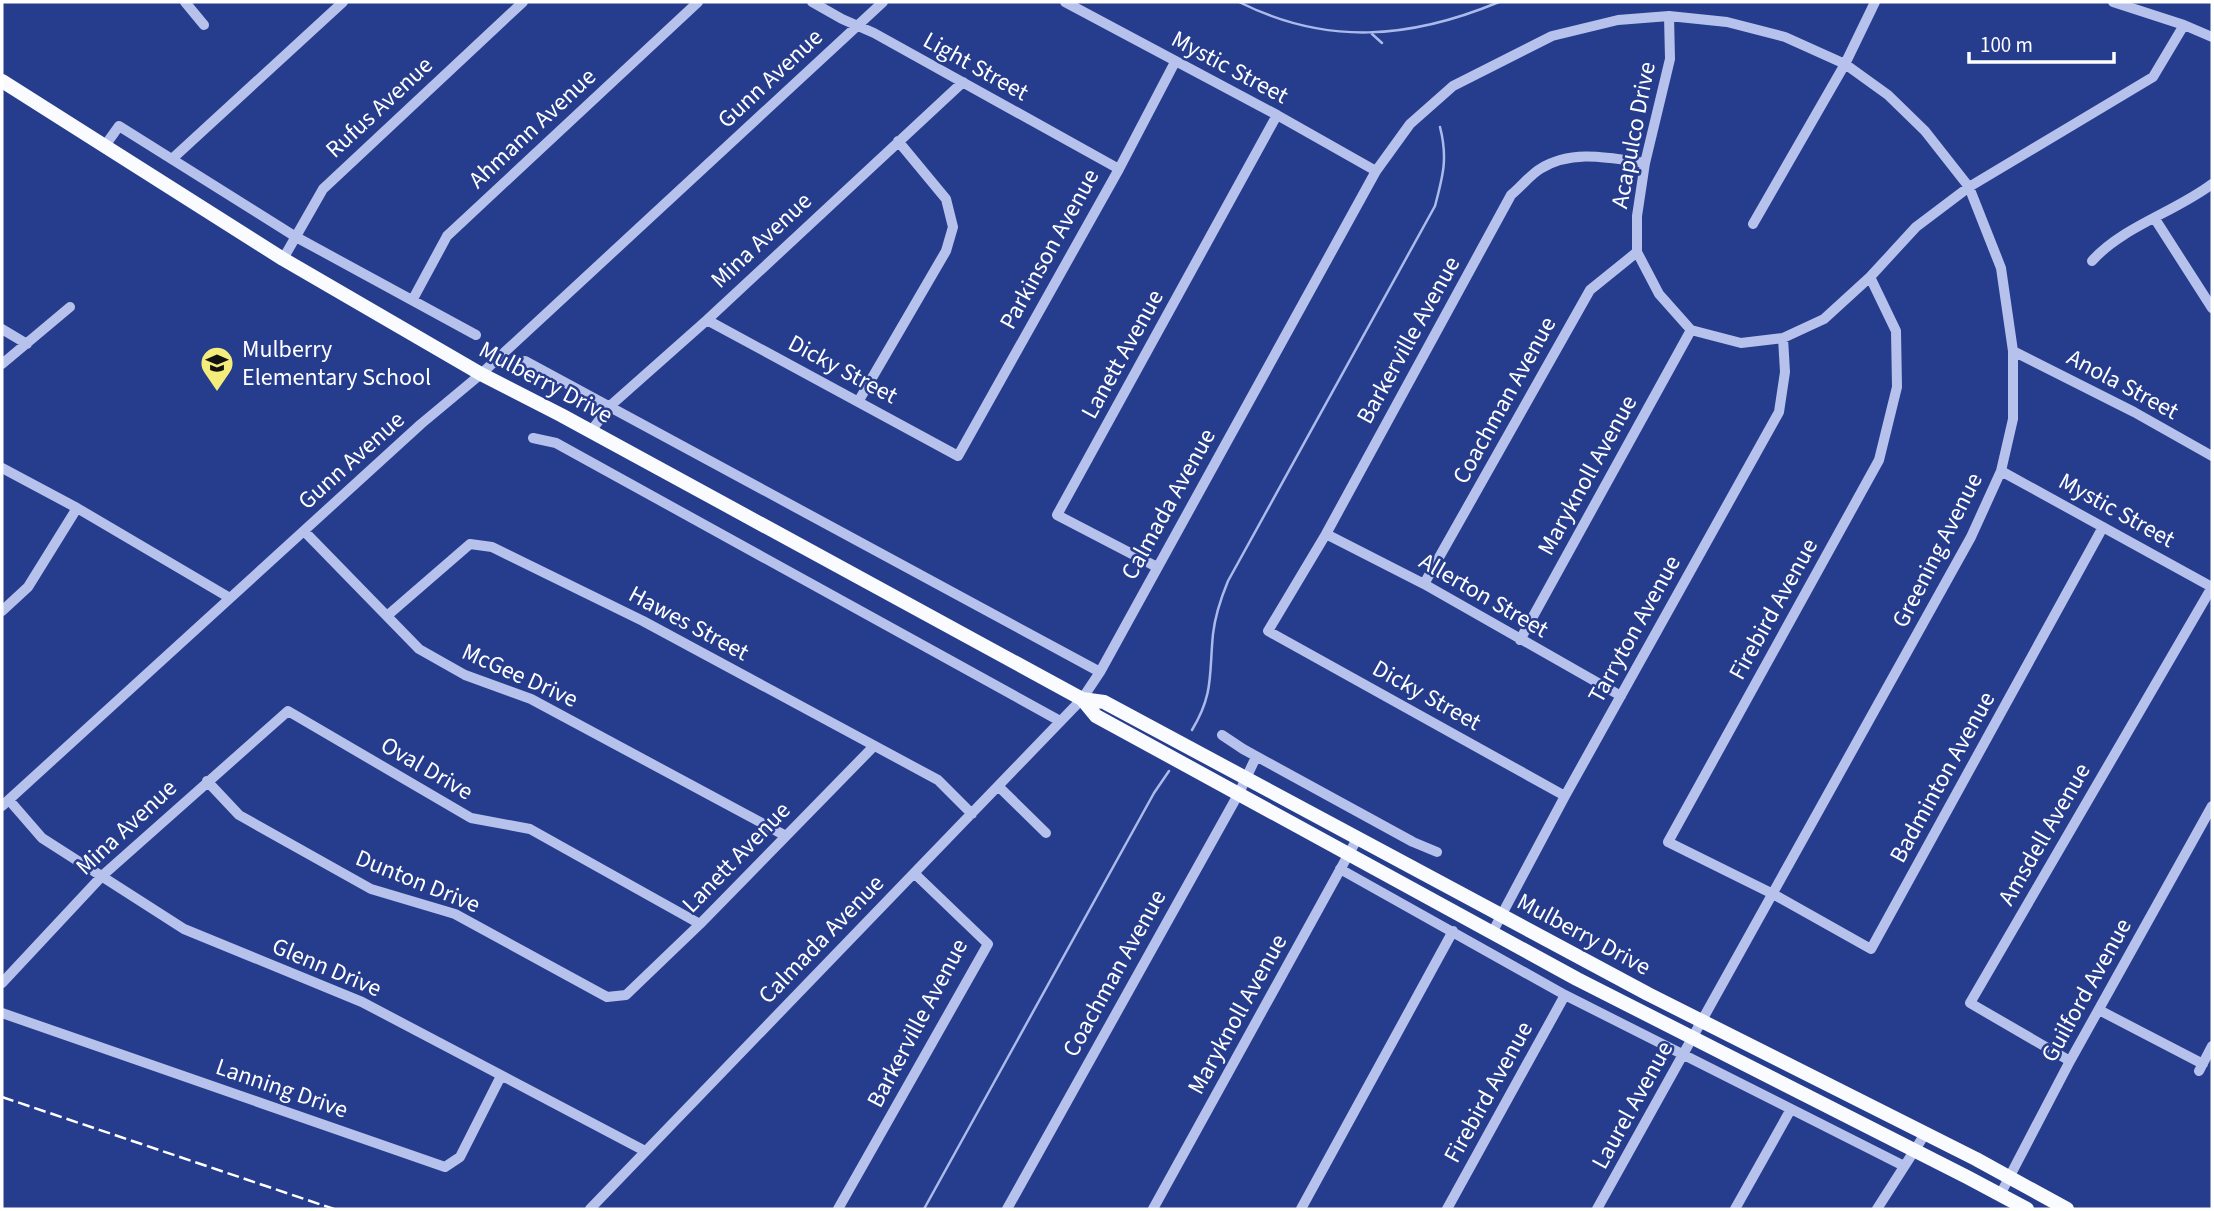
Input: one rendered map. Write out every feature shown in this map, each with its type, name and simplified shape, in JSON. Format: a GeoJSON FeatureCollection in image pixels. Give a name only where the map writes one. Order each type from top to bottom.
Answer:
{"type":"FeatureCollection","features":[{"type":"Feature","properties":{"kind":"main road","name":"Mulberry Drive"},"geometry":{"type":"LineString","coordinates":[[2,81],[283,259],[481,374],[591,431],[1082,699],[1104,702],[1502,916],[2067,1209]]}},
{"type":"Feature","properties":{"kind":"main road","name":"Mulberry Drive"},"geometry":{"type":"LineString","coordinates":[[1082,699],[1096,716],[1492,933],[2026,1209]]}},
{"type":"Feature","properties":{"kind":"street"},"geometry":{"type":"LineString","coordinates":[[186,2],[204,25]]}},
{"type":"Feature","properties":{"kind":"street"},"geometry":{"type":"LineString","coordinates":[[172,159],[343,2]]}},
{"type":"Feature","properties":{"kind":"street","name":"Rufus Avenue"},"geometry":{"type":"LineString","coordinates":[[283,259],[323,189],[523,2]]}},
{"type":"Feature","properties":{"kind":"street","name":"Ahmann Avenue"},"geometry":{"type":"LineString","coordinates":[[413,299],[447,236],[698,2]]}},
{"type":"Feature","properties":{"kind":"street","name":"Light Street"},"geometry":{"type":"LineString","coordinates":[[812,2],[963,82],[1118,169]]}},
{"type":"Feature","properties":{"kind":"street","name":"Gunn Avenue"},"geometry":{"type":"LineString","coordinates":[[6,803],[421,424],[481,374],[883,2]]}},
{"type":"Feature","properties":{"kind":"street","name":"Mystic Street"},"geometry":{"type":"LineString","coordinates":[[1065,2],[1376,171]]}},
{"type":"Feature","properties":{"kind":"street"},"geometry":{"type":"LineString","coordinates":[[1753,223],[1845,64],[1875,2]]}},
{"type":"Feature","properties":{"kind":"street"},"geometry":{"type":"LineString","coordinates":[[2113,2],[2184,24],[2212,37]]}},
{"type":"Feature","properties":{"kind":"street","name":"Calmada Avenue"},"geometry":{"type":"LineString","coordinates":[[594,1208],[645,1151],[1082,699],[1100,672],[1376,171],[1410,124],[1452,86],[1552,36],[1618,20],[1669,16],[1727,22],[1785,37],[1845,64]]}},
{"type":"Feature","properties":{"kind":"street","name":"Acapulco Drive"},"geometry":{"type":"LineString","coordinates":[[1669,16],[1670,58],[1645,163],[1637,216],[1637,252],[1659,294],[1691,330]]}},
{"type":"Feature","properties":{"kind":"street"},"geometry":{"type":"LineString","coordinates":[[1691,330],[1741,342],[1783,338],[1824,318],[1870,277],[1916,227],[1969,187],[2153,77],[2184,24]]}},
{"type":"Feature","properties":{"kind":"street","name":"Parkinson Avenue"},"geometry":{"type":"LineString","coordinates":[[958,456],[1175,62]]}},
{"type":"Feature","properties":{"kind":"street","name":"Greening Avenue"},"geometry":{"type":"LineString","coordinates":[[1703,1021],[1971,537],[2001,471],[2012,419],[2013,351],[2001,268],[1969,187],[1925,131],[1888,95],[1845,64]]}},
{"type":"Feature","properties":{"kind":"street","name":"Mina Avenue"},"geometry":{"type":"LineString","coordinates":[[591,431],[610,406],[707,320],[963,82]]}},
{"type":"Feature","properties":{"kind":"street","name":"Lanett Avenue"},"geometry":{"type":"LineString","coordinates":[[1157,567],[1057,515],[1277,116]]}},
{"type":"Feature","properties":{"kind":"street","name":"Mulberry Drive"},"geometry":{"type":"LineString","coordinates":[[104,147],[119,126],[296,236],[476,335]]}},
{"type":"Feature","properties":{"kind":"street"},"geometry":{"type":"LineString","coordinates":[[858,402],[946,251],[953,227],[946,200],[898,141]]}},
{"type":"Feature","properties":{"kind":"street","name":"Barkerville Avenue"},"geometry":{"type":"LineString","coordinates":[[1268,631],[1326,534],[1511,195],[1540,169],[1566,158],[1594,156],[1645,163]]}},
{"type":"Feature","properties":{"kind":"street"},"geometry":{"type":"LineString","coordinates":[[2092,261],[2105,247],[2196,197],[2212,184]]}},
{"type":"Feature","properties":{"kind":"street"},"geometry":{"type":"LineString","coordinates":[[2155,219],[2212,307]]}},
{"type":"Feature","properties":{"kind":"street","name":"Coachman Avenue"},"geometry":{"type":"LineString","coordinates":[[1424,584],[1590,290],[1637,252]]}},
{"type":"Feature","properties":{"kind":"street","name":"Firebird Avenue"},"geometry":{"type":"LineString","coordinates":[[1773,894],[1668,842],[1879,460],[1897,387],[1896,331],[1870,277]]}},
{"type":"Feature","properties":{"kind":"street"},"geometry":{"type":"LineString","coordinates":[[2,364],[70,307]]}},
{"type":"Feature","properties":{"kind":"street","name":"Dicky Street"},"geometry":{"type":"LineString","coordinates":[[707,320],[958,456]]}},
{"type":"Feature","properties":{"kind":"street"},"geometry":{"type":"LineString","coordinates":[[2,329],[27,344]]}},
{"type":"Feature","properties":{"kind":"street","name":"Maryknoll Avenue"},"geometry":{"type":"LineString","coordinates":[[1520,640],[1691,330]]}},
{"type":"Feature","properties":{"kind":"street","name":"Tarryton Avenue"},"geometry":{"type":"LineString","coordinates":[[1492,933],[1620,696],[1779,412],[1785,372],[1783,338]]}},
{"type":"Feature","properties":{"kind":"street","name":"Anola Street"},"geometry":{"type":"LineString","coordinates":[[2013,351],[2134,412],[2212,456]]}},
{"type":"Feature","properties":{"kind":"street","name":"Mulberry Drive"},"geometry":{"type":"LineString","coordinates":[[525,361],[1100,672]]}},
{"type":"Feature","properties":{"kind":"street"},"geometry":{"type":"LineString","coordinates":[[533,438],[556,443],[1060,721]]}},
{"type":"Feature","properties":{"kind":"street"},"geometry":{"type":"LineString","coordinates":[[2,468],[78,508],[230,598]]}},
{"type":"Feature","properties":{"kind":"street","name":"Mystic Street"},"geometry":{"type":"LineString","coordinates":[[2001,471],[2212,587]]}},
{"type":"Feature","properties":{"kind":"street"},"geometry":{"type":"LineString","coordinates":[[2,611],[28,587],[78,508]]}},
{"type":"Feature","properties":{"kind":"street","name":"Badminton Avenue"},"geometry":{"type":"LineString","coordinates":[[1773,894],[1871,949],[2103,527]]}},
{"type":"Feature","properties":{"kind":"street","name":"McGee Drive"},"geometry":{"type":"LineString","coordinates":[[304,531],[419,649],[465,675],[531,699],[786,836]]}},
{"type":"Feature","properties":{"kind":"street","name":"Allerton Street"},"geometry":{"type":"LineString","coordinates":[[1326,534],[1424,584],[1620,696]]}},
{"type":"Feature","properties":{"kind":"street","name":"Hawes Street"},"geometry":{"type":"LineString","coordinates":[[388,615],[470,544],[492,547],[643,621],[938,780],[971,814]]}},
{"type":"Feature","properties":{"kind":"street","name":"Amsdell Avenue"},"geometry":{"type":"LineString","coordinates":[[2070,1061],[1970,1003],[2212,587]]}},
{"type":"Feature","properties":{"kind":"street","name":"Dicky Street"},"geometry":{"type":"LineString","coordinates":[[1268,631],[1565,796]]}},
{"type":"Feature","properties":{"kind":"street","name":"Mina Avenue"},"geometry":{"type":"LineString","coordinates":[[2,983],[102,876],[288,711]]}},
{"type":"Feature","properties":{"kind":"street","name":"Oval Drive"},"geometry":{"type":"LineString","coordinates":[[288,711],[471,818],[530,829],[700,924]]}},
{"type":"Feature","properties":{"kind":"street"},"geometry":{"type":"LineString","coordinates":[[1222,734],[1256,757],[1413,842],[1437,852]]}},
{"type":"Feature","properties":{"kind":"street","name":"Lanett Avenue"},"geometry":{"type":"LineString","coordinates":[[626,995],[700,924],[874,746]]}},
{"type":"Feature","properties":{"kind":"street","name":"Coachman Avenue"},"geometry":{"type":"LineString","coordinates":[[1007,1209],[1247,779],[1256,757]]}},
{"type":"Feature","properties":{"kind":"street","name":"Dunton Drive"},"geometry":{"type":"LineString","coordinates":[[207,781],[239,815],[371,889],[455,914],[607,997],[626,995]]}},
{"type":"Feature","properties":{"kind":"street"},"geometry":{"type":"LineString","coordinates":[[998,786],[1046,833]]}},
{"type":"Feature","properties":{"kind":"street","name":"Glenn Drive"},"geometry":{"type":"LineString","coordinates":[[6,803],[42,838],[184,929],[362,1002],[645,1151]]}},
{"type":"Feature","properties":{"kind":"street","name":"Guilford Avenue"},"geometry":{"type":"LineString","coordinates":[[2000,1195],[2070,1061],[2212,806]]}},
{"type":"Feature","properties":{"kind":"street","name":"Maryknoll Avenue"},"geometry":{"type":"LineString","coordinates":[[1153,1209],[1357,839]]}},
{"type":"Feature","properties":{"kind":"street"},"geometry":{"type":"LineString","coordinates":[[1340,869],[1565,995],[1904,1166]]}},
{"type":"Feature","properties":{"kind":"street","name":"Barkerville Avenue"},"geometry":{"type":"LineString","coordinates":[[838,1209],[988,944],[914,873]]}},
{"type":"Feature","properties":{"kind":"street"},"geometry":{"type":"LineString","coordinates":[[1301,1209],[1453,931]]}},
{"type":"Feature","properties":{"kind":"street","name":"Firebird Avenue"},"geometry":{"type":"LineString","coordinates":[[1447,1209],[1565,995]]}},
{"type":"Feature","properties":{"kind":"street"},"geometry":{"type":"LineString","coordinates":[[2099,1010],[2201,1067],[2212,1046]]}},
{"type":"Feature","properties":{"kind":"street","name":"Lanning Drive"},"geometry":{"type":"LineString","coordinates":[[2,1013],[444,1167],[460,1157],[501,1076]]}},
{"type":"Feature","properties":{"kind":"street","name":"Laurel Avenue"},"geometry":{"type":"LineString","coordinates":[[1597,1209],[1703,1021]]}},
{"type":"Feature","properties":{"kind":"street"},"geometry":{"type":"LineString","coordinates":[[1735,1209],[1791,1109]]}},
{"type":"Feature","properties":{"kind":"street"},"geometry":{"type":"LineString","coordinates":[[1877,1209],[1925,1134]]}},
{"type":"Feature","properties":{"kind":"waterway"},"geometry":{"type":"LineString","coordinates":[[1239,2],[1304,26],[1369,32],[1433,24],[1499,2]]}},
{"type":"Feature","properties":{"kind":"waterway"},"geometry":{"type":"LineString","coordinates":[[1372,34],[1382,43]]}},
{"type":"Feature","properties":{"kind":"waterway"},"geometry":{"type":"LineString","coordinates":[[1192,730],[1207,694],[1214,627],[1228,581],[1435,206],[1444,167],[1440,127]]}},
{"type":"Feature","properties":{"kind":"waterway"},"geometry":{"type":"LineString","coordinates":[[924,1209],[1154,793],[1169,771]]}},
{"type":"Feature","properties":{"kind":"railway"},"geometry":{"type":"LineString","coordinates":[[2,1097],[334,1209]]}},
{"type":"Feature","properties":{"kind":"place","name":"Mulberry Elementary School"},"geometry":{"type":"Point","coordinates":[217,393]}}]}
